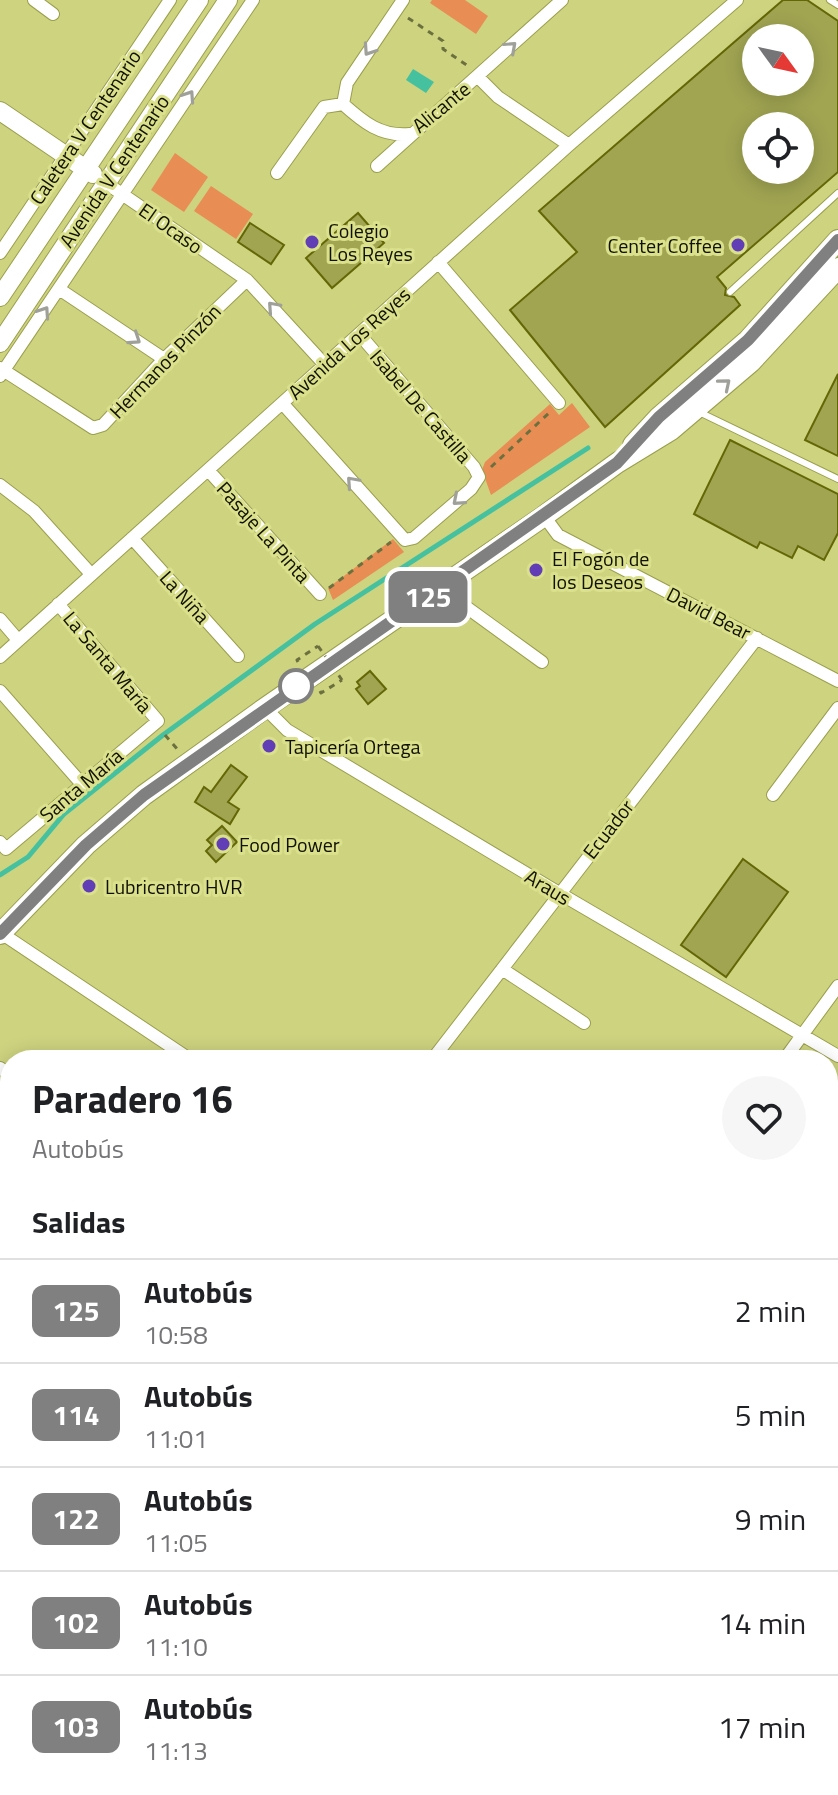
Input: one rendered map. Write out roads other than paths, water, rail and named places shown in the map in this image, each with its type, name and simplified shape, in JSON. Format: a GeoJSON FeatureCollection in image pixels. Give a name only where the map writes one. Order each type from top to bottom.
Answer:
{"type":"FeatureCollection","features":[{"type":"Feature","properties":{"kind":"main road","name":"Avenida V Centenario"},"geometry":{"type":"LineString","coordinates":[[0,297],[199,0]]}},
{"type":"Feature","properties":{"kind":"main road","name":"Avenida V Centenario"},"geometry":{"type":"LineString","coordinates":[[0,343],[228,0]]}},
{"type":"Feature","properties":{"kind":"main road","name":"El Ocaso"},"geometry":{"type":"LineString","coordinates":[[0,111],[106,183]]}},
{"type":"Feature","properties":{"kind":"main road"},"geometry":{"type":"LineString","coordinates":[[617,463],[659,417],[748,340],[838,240]]}},
{"type":"Feature","properties":{"kind":"main road"},"geometry":{"type":"LineString","coordinates":[[0,933],[86,845],[144,795],[617,463],[671,430],[751,362],[838,268]]}},
{"type":"Feature","properties":{"kind":"street"},"geometry":{"type":"LineString","coordinates":[[34,0],[53,14]]}},
{"type":"Feature","properties":{"kind":"street","name":"Caletera V Centenario"},"geometry":{"type":"LineString","coordinates":[[0,253],[170,0]]}},
{"type":"Feature","properties":{"kind":"street"},"geometry":{"type":"LineString","coordinates":[[1,372],[253,0]]}},
{"type":"Feature","properties":{"kind":"street","name":"Alicante"},"geometry":{"type":"LineString","coordinates":[[343,104],[365,125],[394,136],[410,134],[562,0]]}},
{"type":"Feature","properties":{"kind":"street","name":"Avenida Los Reyes"},"geometry":{"type":"LineString","coordinates":[[0,657],[569,145],[737,0]]}},
{"type":"Feature","properties":{"kind":"street"},"geometry":{"type":"LineString","coordinates":[[277,173],[324,107],[343,104],[347,83],[400,5]]}},
{"type":"Feature","properties":{"kind":"street","name":"Alicante"},"geometry":{"type":"LineString","coordinates":[[478,77],[498,97],[569,145]]}},
{"type":"Feature","properties":{"kind":"street"},"geometry":{"type":"LineString","coordinates":[[377,166],[410,134]]}},
{"type":"Feature","properties":{"kind":"street","name":"El Ocaso"},"geometry":{"type":"LineString","coordinates":[[106,183],[247,280],[325,365]]}},
{"type":"Feature","properties":{"kind":"street"},"geometry":{"type":"LineString","coordinates":[[438,262],[559,403]]}},
{"type":"Feature","properties":{"kind":"street","name":"Hermanos Pinzón"},"geometry":{"type":"LineString","coordinates":[[1,372],[93,428],[103,425],[164,359],[247,280]]}},
{"type":"Feature","properties":{"kind":"street"},"geometry":{"type":"LineString","coordinates":[[59,289],[164,359]]}},
{"type":"Feature","properties":{"kind":"street","name":"Isabel De Castilla"},"geometry":{"type":"LineString","coordinates":[[283,404],[402,537],[414,538],[471,489],[479,477],[474,467],[360,335]]}},
{"type":"Feature","properties":{"kind":"street","name":"Pasaje La Pinta"},"geometry":{"type":"LineString","coordinates":[[208,470],[320,594]]}},
{"type":"Feature","properties":{"kind":"street"},"geometry":{"type":"LineString","coordinates":[[0,485],[34,511],[91,574]]}},
{"type":"Feature","properties":{"kind":"street","name":"David Bear"},"geometry":{"type":"LineString","coordinates":[[544,516],[558,535],[838,681]]}},
{"type":"Feature","properties":{"kind":"street","name":"La Niña"},"geometry":{"type":"LineString","coordinates":[[132,538],[238,656]]}},
{"type":"Feature","properties":{"kind":"street"},"geometry":{"type":"LineString","coordinates":[[440,588],[542,662]]}},
{"type":"Feature","properties":{"kind":"street","name":"La Santa María"},"geometry":{"type":"LineString","coordinates":[[58,604],[159,725]]}},
{"type":"Feature","properties":{"kind":"street"},"geometry":{"type":"LineString","coordinates":[[0,619],[18,640]]}},
{"type":"Feature","properties":{"kind":"street","name":"Ecuador"},"geometry":{"type":"LineString","coordinates":[[440,1050],[757,638]]}},
{"type":"Feature","properties":{"kind":"street"},"geometry":{"type":"LineString","coordinates":[[0,691],[81,783]]}},
{"type":"Feature","properties":{"kind":"street","name":"Araus"},"geometry":{"type":"LineString","coordinates":[[265,708],[287,730],[827,1050]]}},
{"type":"Feature","properties":{"kind":"street"},"geometry":{"type":"LineString","coordinates":[[773,795],[838,708]]}},
{"type":"Feature","properties":{"kind":"street","name":"Santa María"},"geometry":{"type":"LineString","coordinates":[[3,846],[159,725]]}},
{"type":"Feature","properties":{"kind":"street"},"geometry":{"type":"LineString","coordinates":[[0,933],[176,1050]]}},
{"type":"Feature","properties":{"kind":"street"},"geometry":{"type":"LineString","coordinates":[[502,969],[584,1023]]}},
{"type":"Feature","properties":{"kind":"street"},"geometry":{"type":"LineString","coordinates":[[792,1050],[838,986]]}},
{"type":"Feature","properties":{"kind":"lane"},"geometry":{"type":"LineString","coordinates":[[830,0],[838,5]]}},
{"type":"Feature","properties":{"kind":"lane"},"geometry":{"type":"LineString","coordinates":[[730,292],[838,193]]}},
{"type":"Feature","properties":{"kind":"lane"},"geometry":{"type":"LineString","coordinates":[[694,410],[838,479]]}},
{"type":"Feature","properties":{"kind":"water"},"geometry":{"type":"Polygon","coordinates":[[[413,69],[434,82],[426,93],[406,80],[413,69]]]}},
{"type":"Feature","properties":{"kind":"waterway"},"geometry":{"type":"LineString","coordinates":[[0,875],[28,857],[64,814],[163,735],[315,624],[588,448]]}},
{"type":"Feature","properties":{"kind":"place","name":"Colegio Los Reyes"},"geometry":{"type":"Point","coordinates":[312,242]}},
{"type":"Feature","properties":{"kind":"place","name":"Center Coffee"},"geometry":{"type":"Point","coordinates":[738,245]}},
{"type":"Feature","properties":{"kind":"place","name":"El Fogón de los Deseos"},"geometry":{"type":"Point","coordinates":[536,570]}},
{"type":"Feature","properties":{"kind":"place","name":"Tapicería Ortega"},"geometry":{"type":"Point","coordinates":[269,746]}},
{"type":"Feature","properties":{"kind":"place","name":"Food Power"},"geometry":{"type":"Point","coordinates":[223,844]}},
{"type":"Feature","properties":{"kind":"place","name":"Lubricentro HVR"},"geometry":{"type":"Point","coordinates":[89,886]}}]}
